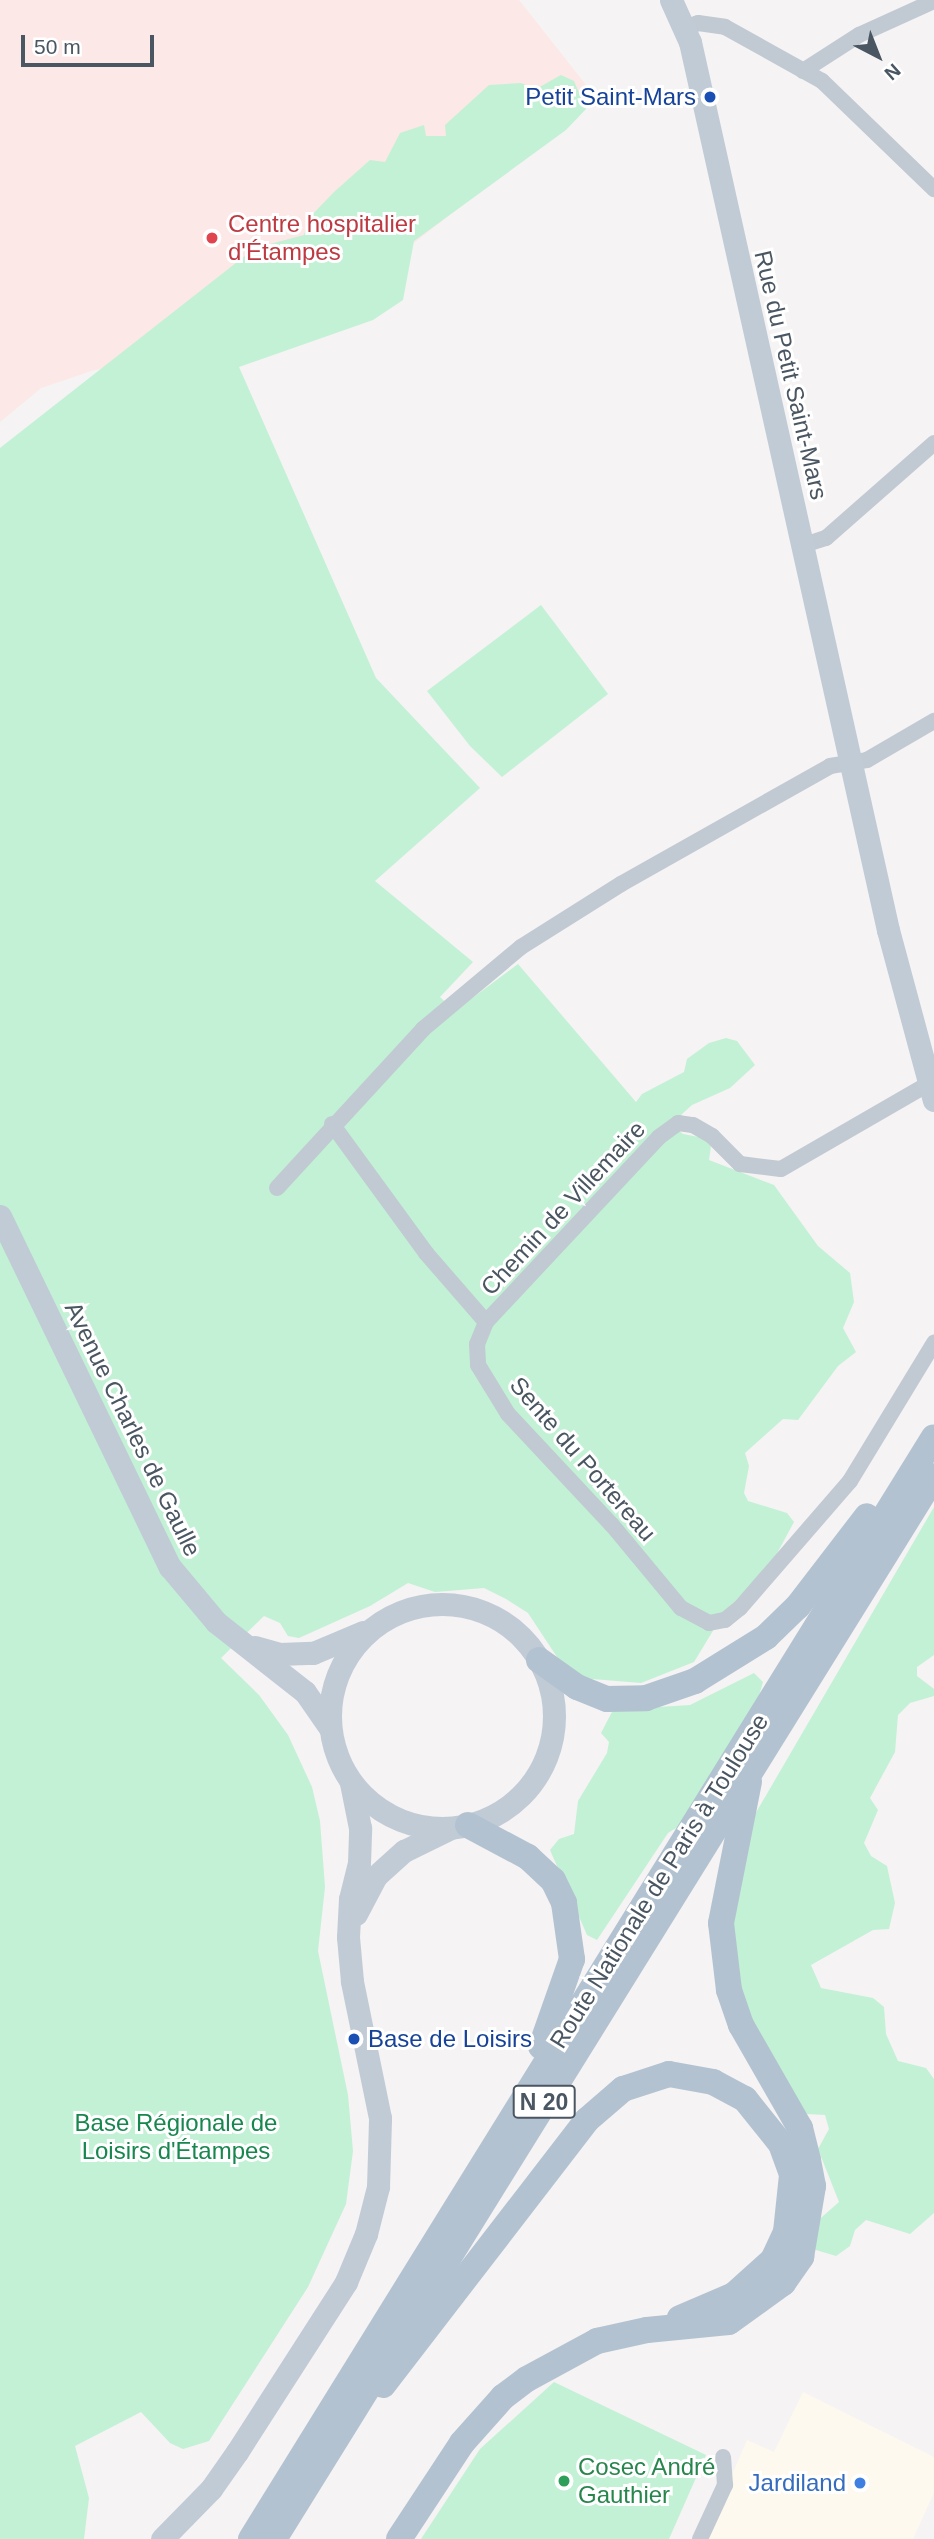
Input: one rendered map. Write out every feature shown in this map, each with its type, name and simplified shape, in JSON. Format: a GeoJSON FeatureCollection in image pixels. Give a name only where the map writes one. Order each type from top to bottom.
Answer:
{"type":"FeatureCollection","features":[{"type":"Feature","properties":{"kind":"main road","name":"Rue du Petit Saint-Mars"},"geometry":{"type":"LineString","coordinates":[[671,0],[690,42],[852,764],[931,1092]]}},
{"type":"Feature","properties":{"kind":"main road","name":"Avenue Charles de Gaulle"},"geometry":{"type":"LineString","coordinates":[[0,1216],[170,1567],[197,1603],[305,1692],[330,1728]]}},
{"type":"Feature","properties":{"kind":"main road","name":"Route Nationale de Paris à Toulouse"},"geometry":{"type":"LineString","coordinates":[[251,2539],[934,1437]]}},
{"type":"Feature","properties":{"kind":"main road","name":"Route Nationale de Paris à Toulouse"},"geometry":{"type":"LineString","coordinates":[[274,2539],[934,1476]]}},
{"type":"Feature","properties":{"kind":"main road"},"geometry":{"type":"LineString","coordinates":[[162,2539],[211,2489],[346,2282],[366,2234],[378,2187],[380,2118],[352,1981],[348,1937],[349,1899],[359,1863],[360,1828],[351,1783],[340,1764],[330,1728],[336,1678],[353,1648],[376,1625],[422,1605],[470,1607],[513,1628],[539,1660],[577,1687],[607,1699],[646,1698],[695,1681],[766,1637],[798,1606],[880,1499],[907,1480]]}},
{"type":"Feature","properties":{"kind":"main road","name":"Avenue Charles de Gaulle"},"geometry":{"type":"LineString","coordinates":[[246,1644],[279,1654],[313,1653],[376,1625]]}},
{"type":"Feature","properties":{"kind":"main road"},"geometry":{"type":"LineString","coordinates":[[348,1937],[359,1903],[376,1876],[404,1851],[514,1802],[543,1765],[554,1727],[554,1707],[539,1660]]}},
{"type":"Feature","properties":{"kind":"main road"},"geometry":{"type":"LineString","coordinates":[[399,2539],[462,2443],[503,2397],[556,2361],[597,2341],[647,2330],[729,2322],[783,2283],[801,2257],[813,2186],[800,2128],[752,2051],[729,1990],[721,1923],[751,1772]]}},
{"type":"Feature","properties":{"kind":"main road"},"geometry":{"type":"LineString","coordinates":[[351,1783],[398,1820],[459,1827],[528,1857],[553,1880],[564,1903],[572,1959],[562,1998],[543,2037],[533,2083]]}},
{"type":"Feature","properties":{"kind":"main road"},"geometry":{"type":"LineString","coordinates":[[340,2432],[408,2358],[587,2120],[623,2089],[669,2074],[713,2082],[745,2099],[764,2119],[781,2144],[792,2175],[792,2203],[786,2232],[773,2260],[757,2277],[734,2295],[647,2330]]}},
{"type":"Feature","properties":{"kind":"street"},"geometry":{"type":"LineString","coordinates":[[803,71],[859,35],[934,1]]}},
{"type":"Feature","properties":{"kind":"street"},"geometry":{"type":"LineString","coordinates":[[683,28],[698,23],[725,27],[803,71],[845,100],[934,189]]}},
{"type":"Feature","properties":{"kind":"street"},"geometry":{"type":"LineString","coordinates":[[804,545],[826,538],[934,443]]}},
{"type":"Feature","properties":{"kind":"street"},"geometry":{"type":"LineString","coordinates":[[277,1188],[332,1124],[423,1029],[521,947],[621,884],[830,766],[867,761],[934,721]]}},
{"type":"Feature","properties":{"kind":"street","name":"Chemin de Villemaire"},"geometry":{"type":"LineString","coordinates":[[486,1322],[659,1137],[678,1123],[694,1125],[712,1136],[740,1164],[781,1168],[931,1092]]}},
{"type":"Feature","properties":{"kind":"street"},"geometry":{"type":"LineString","coordinates":[[332,1124],[426,1253],[486,1322]]}},
{"type":"Feature","properties":{"kind":"street","name":"Sente du Portereau"},"geometry":{"type":"LineString","coordinates":[[486,1322],[477,1344],[478,1365],[508,1414],[612,1525],[681,1608],[709,1623],[725,1620],[762,1585],[850,1481],[934,1343]]}},
{"type":"Feature","properties":{"kind":"street"},"geometry":{"type":"LineString","coordinates":[[700,2539],[725,2485],[723,2457]]}},
{"type":"Feature","properties":{"kind":"shaded area","name":"Centre hospitalier d'Étampes"},"geometry":{"type":"Polygon","coordinates":[[[0,0],[519,0],[597,99],[363,283],[224,341],[91,371],[41,388],[0,422],[0,0]]]}},
{"type":"Feature","properties":{"kind":"shaded area","name":"Jardiland"},"geometry":{"type":"Polygon","coordinates":[[[803,2392],[934,2457],[934,2493],[913,2539],[704,2539],[747,2440],[774,2452],[803,2392]]]}},
{"type":"Feature","properties":{"kind":"green space","name":"Base Régionale de Loisirs d'Étampes"},"geometry":{"type":"Polygon","coordinates":[[[561,75],[574,81],[586,109],[566,130],[414,241],[403,300],[373,320],[239,367],[376,678],[480,788],[375,881],[473,962],[440,997],[455,1011],[518,964],[636,1102],[642,1094],[684,1072],[687,1059],[709,1043],[726,1038],[737,1041],[755,1065],[730,1088],[692,1105],[671,1124],[683,1134],[704,1138],[711,1146],[709,1160],[774,1185],[818,1246],[850,1273],[854,1302],[843,1328],[856,1352],[838,1366],[798,1420],[783,1419],[745,1453],[749,1466],[744,1493],[748,1501],[787,1513],[794,1522],[768,1570],[725,1611],[694,1662],[641,1683],[580,1678],[559,1660],[528,1613],[506,1599],[484,1588],[435,1592],[408,1583],[370,1606],[299,1638],[288,1636],[280,1623],[264,1616],[221,1658],[259,1695],[288,1735],[312,1787],[320,1821],[325,1887],[318,1951],[348,2095],[353,2151],[346,2204],[308,2287],[209,2441],[183,2449],[170,2443],[141,2412],[75,2446],[89,2498],[84,2539],[0,2539],[0,448],[255,248],[304,235],[309,218],[334,192],[370,160],[385,162],[400,133],[424,125],[426,136],[446,136],[445,125],[489,85],[521,83],[536,89],[561,75]]]}},
{"type":"Feature","properties":{"kind":"green space"},"geometry":{"type":"Polygon","coordinates":[[[541,605],[608,694],[502,777],[470,746],[427,691],[541,605]]]}},
{"type":"Feature","properties":{"kind":"green space"},"geometry":{"type":"Polygon","coordinates":[[[934,1507],[934,1655],[917,1667],[917,1676],[934,1689],[934,1696],[910,1703],[898,1715],[895,1752],[870,1798],[878,1810],[864,1843],[871,1856],[887,1866],[895,1903],[889,1929],[873,1930],[811,1965],[821,1988],[873,1998],[884,2007],[886,2034],[898,2061],[926,2068],[934,2079],[934,2213],[910,2234],[866,2220],[855,2230],[850,2246],[836,2256],[806,2247],[814,2224],[839,2202],[818,2149],[829,2129],[825,2115],[807,2114],[772,2093],[726,1942],[747,1828],[934,1507]]]}},
{"type":"Feature","properties":{"kind":"green space"},"geometry":{"type":"Polygon","coordinates":[[[754,1673],[763,1682],[757,1703],[681,1825],[668,1833],[597,1940],[587,1935],[550,1850],[559,1839],[574,1834],[578,1801],[607,1753],[609,1742],[601,1733],[613,1710],[690,1705],[754,1673]]]}},
{"type":"Feature","properties":{"kind":"green space"},"geometry":{"type":"Polygon","coordinates":[[[554,2382],[706,2455],[669,2539],[421,2539],[480,2449],[554,2382]]]}},
{"type":"Feature","properties":{"kind":"place","name":"Petit Saint-Mars"},"geometry":{"type":"Point","coordinates":[710,97]}},
{"type":"Feature","properties":{"kind":"place","name":"Centre hospitalier d'Étampes"},"geometry":{"type":"Point","coordinates":[212,238]}},
{"type":"Feature","properties":{"kind":"place","name":"Base de Loisirs"},"geometry":{"type":"Point","coordinates":[354,2039]}},
{"type":"Feature","properties":{"kind":"place","name":"Cosec André Gauthier"},"geometry":{"type":"Point","coordinates":[564,2481]}},
{"type":"Feature","properties":{"kind":"place","name":"Jardiland"},"geometry":{"type":"Point","coordinates":[860,2483]}}]}
